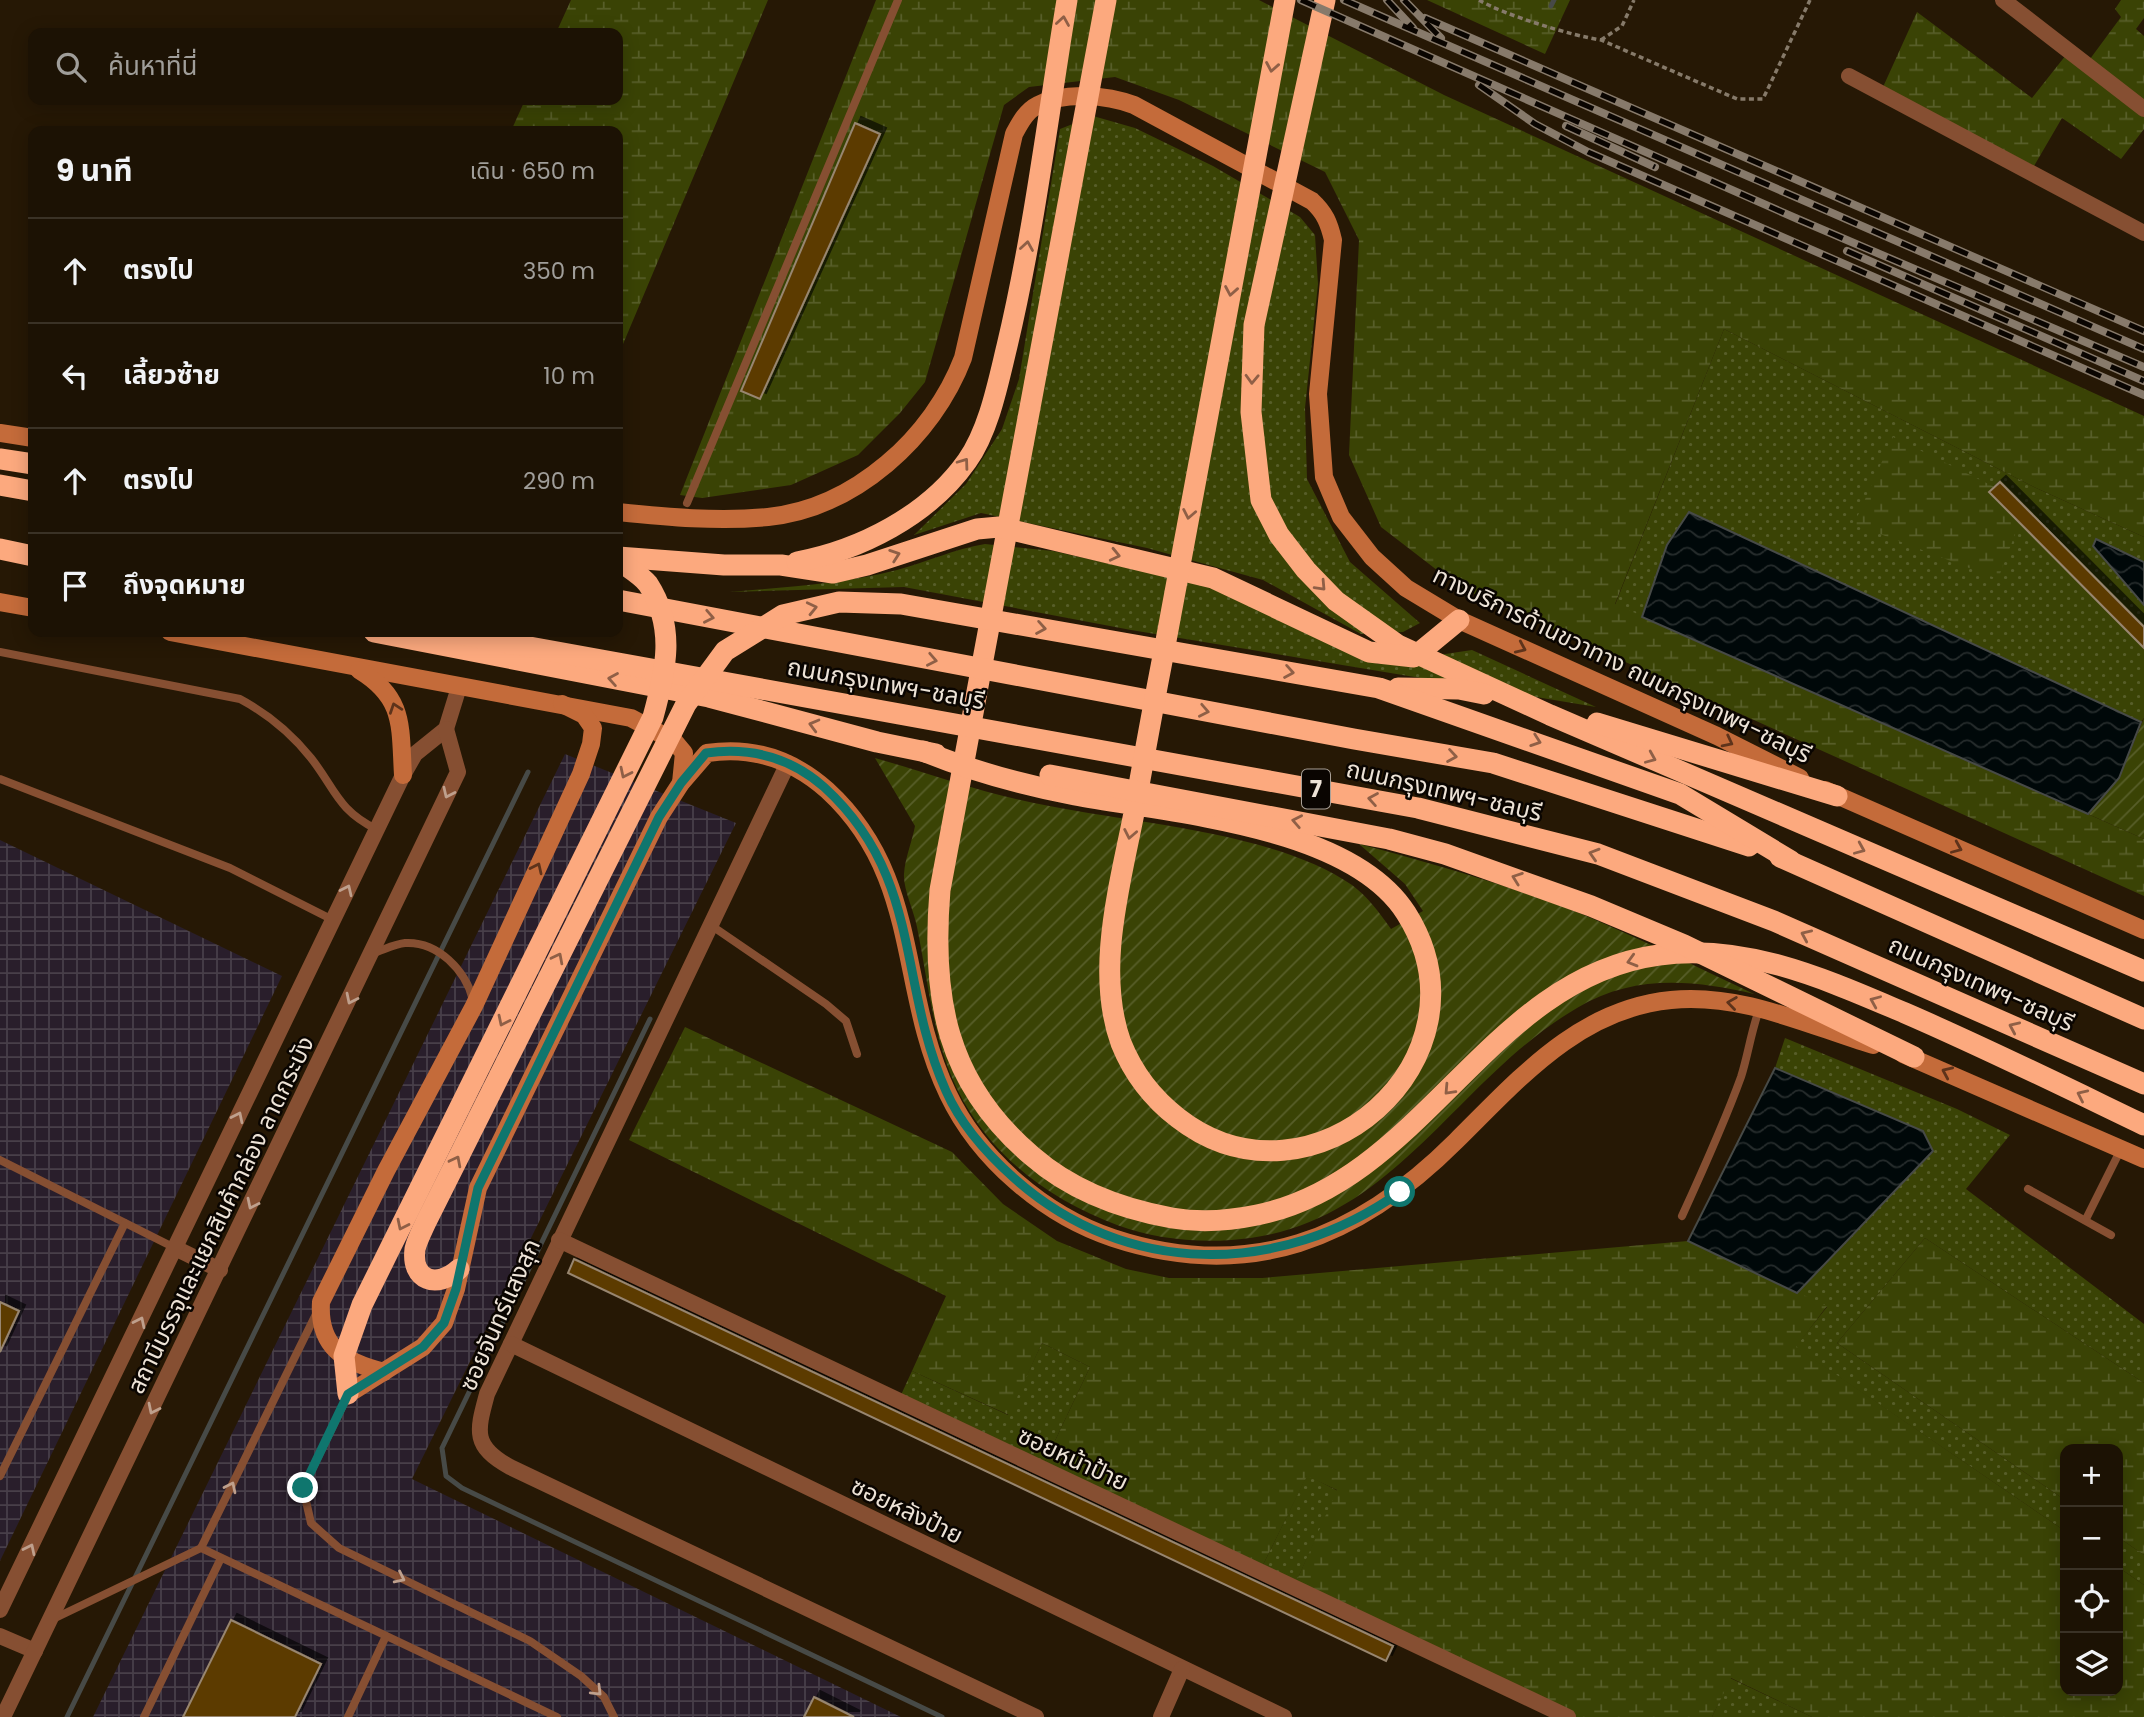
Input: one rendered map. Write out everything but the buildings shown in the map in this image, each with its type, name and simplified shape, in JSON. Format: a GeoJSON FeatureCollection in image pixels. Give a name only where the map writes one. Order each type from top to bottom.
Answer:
{"type":"FeatureCollection","features":[{"type":"Feature","properties":{"kind":"highway"},"geometry":{"type":"LineString","coordinates":[[781,565],[819,558],[866,541],[916,511],[968,460],[981,433],[999,380],[1018,305],[1067,0]]}},
{"type":"Feature","properties":{"kind":"highway"},"geometry":{"type":"LineString","coordinates":[[1106,0],[940,890],[936,965],[946,1022],[967,1079],[1002,1127],[1045,1168],[1074,1186],[1125,1207],[1196,1221],[1215,1222],[1274,1211],[1314,1198],[1379,1157],[1508,1032],[1563,991],[1602,971],[1655,955],[1687,952],[1763,960],[1805,972],[1949,1032],[2144,1125]]}},
{"type":"Feature","properties":{"kind":"highway"},"geometry":{"type":"LineString","coordinates":[[923,751],[961,766],[1034,786],[1220,822],[1314,845],[1381,884],[1410,919],[1427,958],[1430,1000],[1418,1055],[1392,1097],[1372,1115],[1347,1131],[1322,1142],[1286,1150],[1255,1149],[1204,1136],[1161,1104],[1144,1086],[1125,1051],[1115,1020],[1112,990],[1117,912],[1285,0]]}},
{"type":"Feature","properties":{"kind":"highway"},"geometry":{"type":"LineString","coordinates":[[1325,0],[1254,325],[1251,400],[1254,463],[1261,500],[1279,535],[1306,570],[1336,601],[1398,645],[1550,715],[2144,971]]}},
{"type":"Feature","properties":{"kind":"highway"},"geometry":{"type":"LineString","coordinates":[[0,460],[28,463]]}},
{"type":"Feature","properties":{"kind":"highway"},"geometry":{"type":"LineString","coordinates":[[0,485],[28,490]]}},
{"type":"Feature","properties":{"kind":"highway"},"geometry":{"type":"LineString","coordinates":[[623,559],[781,565],[834,573],[977,529],[999,527],[1213,578],[1369,652],[1414,657],[1459,620]]}},
{"type":"Feature","properties":{"kind":"highway"},"geometry":{"type":"LineString","coordinates":[[0,550],[28,555]]}},
{"type":"Feature","properties":{"kind":"highway"},"geometry":{"type":"LineString","coordinates":[[348,1394],[344,1356],[362,1305],[653,716],[667,665],[666,624],[647,583],[623,563]]}},
{"type":"Feature","properties":{"kind":"highway","name":"ถนนกรุงเทพฯ-ชลบุรี"},"geometry":{"type":"LineString","coordinates":[[623,601],[1354,740],[1493,763],[1791,861],[2144,1019]]}},
{"type":"Feature","properties":{"kind":"highway"},"geometry":{"type":"LineString","coordinates":[[459,1269],[447,1280],[436,1282],[425,1277],[418,1269],[416,1247],[426,1222],[686,704],[724,651],[783,615],[839,602],[901,604],[1379,688],[1680,794],[1791,861]]}},
{"type":"Feature","properties":{"kind":"highway"},"geometry":{"type":"LineString","coordinates":[[400,637],[709,697],[923,751],[1363,834],[1445,854],[1558,893],[1671,940],[1884,1039],[1914,1057]]}},
{"type":"Feature","properties":{"kind":"highway","name":"ถนนกรุงเทพฯ-ชลบุรี"},"geometry":{"type":"LineString","coordinates":[[475,637],[1418,808],[1598,854],[1774,921],[2144,1084]]}},
{"type":"Feature","properties":{"kind":"highway"},"geometry":{"type":"LineString","coordinates":[[1379,688],[1459,688],[1557,712],[1837,796]]}},
{"type":"Feature","properties":{"kind":"main road","name":"ทางบริการด้านขวาทาง ถนนกรุงเทพฯ-ชลบุรี"},"geometry":{"type":"LineString","coordinates":[[623,513],[682,519],[778,515],[833,497],[856,486],[882,468],[917,434],[955,380],[963,358],[1014,134],[1023,117],[1038,104],[1070,97],[1111,97],[1134,105],[1312,201],[1322,211],[1329,223],[1332,240],[1318,394],[1324,477],[1341,517],[1388,573],[1406,588],[1459,620],[1717,736],[1837,796],[2144,930]]}},
{"type":"Feature","properties":{"kind":"main road"},"geometry":{"type":"LineString","coordinates":[[4,433],[28,437]]}},
{"type":"Feature","properties":{"kind":"main road"},"geometry":{"type":"LineString","coordinates":[[0,602],[28,607]]}},
{"type":"Feature","properties":{"kind":"main road"},"geometry":{"type":"LineString","coordinates":[[199,637],[631,718],[674,741],[684,753],[681,783]]}},
{"type":"Feature","properties":{"kind":"main road"},"geometry":{"type":"LineString","coordinates":[[348,663],[376,680],[389,693],[397,708],[403,775]]}},
{"type":"Feature","properties":{"kind":"main road"},"geometry":{"type":"LineString","coordinates":[[384,1371],[358,1365],[332,1347],[320,1323],[321,1302],[386,1171],[474,1006],[592,744],[593,728],[588,718],[562,704]]}},
{"type":"Feature","properties":{"kind":"main road"},"geometry":{"type":"LineString","coordinates":[[348,1394],[423,1347],[444,1323],[478,1188],[659,817],[681,783],[706,753],[734,749],[761,753],[788,763],[813,778],[856,820],[885,867],[898,904],[934,1056],[946,1091],[960,1118],[1000,1166],[1052,1208],[1078,1224],[1140,1246],[1174,1253],[1239,1255],[1265,1251],[1331,1232],[1400,1192],[1524,1073],[1581,1029],[1669,1000],[1697,999],[1760,1007],[1914,1057],[2144,1159]]}},
{"type":"Feature","properties":{"kind":"street"},"geometry":{"type":"LineString","coordinates":[[2003,0],[2144,109]]}},
{"type":"Feature","properties":{"kind":"street"},"geometry":{"type":"LineString","coordinates":[[1849,76],[2144,233]]}},
{"type":"Feature","properties":{"kind":"street"},"geometry":{"type":"LineString","coordinates":[[446,729],[458,687]]}},
{"type":"Feature","properties":{"kind":"street","name":"สถานีบรรจุและแยกสินค้ากล่อง ลาดกระบัง"},"geometry":{"type":"LineString","coordinates":[[0,1611],[403,775],[415,754],[446,729],[458,772],[3,1717]]}},
{"type":"Feature","properties":{"kind":"street","name":"ซอยจันทร์แสงสุก"},"geometry":{"type":"LineString","coordinates":[[788,763],[487,1394],[478,1434],[485,1448],[498,1461],[1036,1717]]}},
{"type":"Feature","properties":{"kind":"street","name":"ซอยหน้าป้าย"},"geometry":{"type":"LineString","coordinates":[[559,1240],[1568,1717]]}},
{"type":"Feature","properties":{"kind":"street"},"geometry":{"type":"LineString","coordinates":[[176,1248],[220,1270]]}},
{"type":"Feature","properties":{"kind":"street","name":"ซอยหลังป้าย"},"geometry":{"type":"LineString","coordinates":[[511,1344],[1284,1717]]}},
{"type":"Feature","properties":{"kind":"street"},"geometry":{"type":"LineString","coordinates":[[0,1636],[35,1651]]}},
{"type":"Feature","properties":{"kind":"street"},"geometry":{"type":"LineString","coordinates":[[1161,1717],[1182,1669]]}},
{"type":"Feature","properties":{"kind":"lane"},"geometry":{"type":"LineString","coordinates":[[687,503],[898,0]]}},
{"type":"Feature","properties":{"kind":"lane"},"geometry":{"type":"LineString","coordinates":[[0,652],[240,699],[271,717],[286,731],[310,757],[347,811],[376,829]]}},
{"type":"Feature","properties":{"kind":"lane"},"geometry":{"type":"LineString","coordinates":[[0,779],[230,868],[333,920]]}},
{"type":"Feature","properties":{"kind":"lane"},"geometry":{"type":"LineString","coordinates":[[712,926],[846,1021],[857,1054]]}},
{"type":"Feature","properties":{"kind":"lane"},"geometry":{"type":"LineString","coordinates":[[373,953],[406,943],[432,950],[455,964],[468,982],[474,1006]]}},
{"type":"Feature","properties":{"kind":"lane"},"geometry":{"type":"LineString","coordinates":[[1682,1216],[1722,1128],[1742,1073],[1749,1036],[1760,1007]]}},
{"type":"Feature","properties":{"kind":"lane"},"geometry":{"type":"LineString","coordinates":[[2086,1219],[2121,1149]]}},
{"type":"Feature","properties":{"kind":"lane"},"geometry":{"type":"LineString","coordinates":[[0,1160],[176,1248]]}},
{"type":"Feature","properties":{"kind":"lane"},"geometry":{"type":"LineString","coordinates":[[2028,1189],[2111,1235]]}},
{"type":"Feature","properties":{"kind":"lane"},"geometry":{"type":"LineString","coordinates":[[0,1476],[125,1223]]}},
{"type":"Feature","properties":{"kind":"lane"},"geometry":{"type":"LineString","coordinates":[[51,1620],[201,1548],[321,1302]]}},
{"type":"Feature","properties":{"kind":"lane"},"geometry":{"type":"LineString","coordinates":[[348,1394],[303,1488],[311,1523],[339,1549],[530,1641],[581,1676],[604,1697],[614,1717]]}},
{"type":"Feature","properties":{"kind":"lane"},"geometry":{"type":"LineString","coordinates":[[201,1548],[543,1714],[557,1717]]}},
{"type":"Feature","properties":{"kind":"lane"},"geometry":{"type":"LineString","coordinates":[[144,1717],[221,1558]]}},
{"type":"Feature","properties":{"kind":"lane"},"geometry":{"type":"LineString","coordinates":[[348,1717],[386,1636]]}},
{"type":"Feature","properties":{"kind":"path"},"geometry":{"type":"LineString","coordinates":[[1479,0],[1495,9],[1584,38],[1601,40],[1737,99],[1763,99],[1810,0]]}},
{"type":"Feature","properties":{"kind":"path"},"geometry":{"type":"LineString","coordinates":[[1601,40],[1622,26],[1634,0]]}},
{"type":"Feature","properties":{"kind":"shaded area"},"geometry":{"type":"Polygon","coordinates":[[[565,754],[736,823],[412,1479],[901,1717],[93,1717],[565,754]]]}},
{"type":"Feature","properties":{"kind":"shaded area"},"geometry":{"type":"Polygon","coordinates":[[[0,840],[282,976],[0,1561],[0,840]]]}},
{"type":"Feature","properties":{"kind":"green space"},"geometry":{"type":"Polygon","coordinates":[[[571,0],[768,0],[623,344],[623,126],[513,126],[523,105],[623,105],[623,28],[558,28],[571,0]]]}},
{"type":"Feature","properties":{"kind":"green space"},"geometry":{"type":"Polygon","coordinates":[[[876,0],[1259,0],[1444,95],[2144,416],[2144,537],[2034,487],[1724,329],[1615,604],[2144,839],[2144,896],[1459,587],[1381,527],[1349,455],[1359,240],[1325,172],[1179,100],[1115,77],[1029,87],[1004,105],[925,382],[900,413],[858,455],[791,485],[702,498],[680,495],[876,0]]]}},
{"type":"Feature","properties":{"kind":"green space"},"geometry":{"type":"Polygon","coordinates":[[[1427,0],[1570,0],[1545,54],[1427,0]]]}},
{"type":"Feature","properties":{"kind":"green space"},"geometry":{"type":"Polygon","coordinates":[[[2121,0],[2144,0],[2144,18],[2136,29],[2144,36],[2144,100],[2090,59],[2121,17],[2115,9],[2121,0]]]}},
{"type":"Feature","properties":{"kind":"green space"},"geometry":{"type":"Polygon","coordinates":[[[1917,12],[2032,98],[2066,55],[2144,115],[2144,129],[2121,159],[2062,118],[2034,166],[1883,87],[1917,12]]]}},
{"type":"Feature","properties":{"kind":"green space"},"geometry":{"type":"Polygon","coordinates":[[[1093,116],[1135,128],[1213,166],[1300,217],[1315,235],[1318,284],[1305,408],[1307,479],[1350,562],[1420,623],[1403,632],[1361,634],[1263,580],[1147,548],[981,513],[914,535],[966,484],[1002,429],[1019,379],[1060,129],[1093,116]]]}},
{"type":"Feature","properties":{"kind":"green space"},"geometry":{"type":"Polygon","coordinates":[[[1724,329],[2034,487],[2144,537],[2144,562],[2096,540],[2093,545],[2144,605],[2144,718],[2141,722],[1689,512],[1667,545],[1642,617],[1615,605],[1724,329]]]}},
{"type":"Feature","properties":{"kind":"green space"},"geometry":{"type":"Polygon","coordinates":[[[1893,437],[2027,503],[1998,579],[1854,524],[1893,437]]]}},
{"type":"Feature","properties":{"kind":"green space"},"geometry":{"type":"Polygon","coordinates":[[[985,544],[1053,551],[1212,587],[1378,664],[1472,650],[1596,707],[1131,630],[904,587],[730,592],[856,579],[985,544]]]}},
{"type":"Feature","properties":{"kind":"green space"},"geometry":{"type":"Polygon","coordinates":[[[2144,718],[2144,839],[2088,814],[2119,778],[2144,718]]]}},
{"type":"Feature","properties":{"kind":"green space"},"geometry":{"type":"Polygon","coordinates":[[[875,758],[1014,799],[1199,831],[1283,852],[1320,867],[1352,885],[1378,911],[1391,929],[1423,911],[1405,884],[1359,844],[1501,885],[1556,904],[1648,943],[1754,994],[1686,983],[1664,983],[1642,985],[1598,997],[1577,1008],[1533,1039],[1378,1181],[1335,1210],[1287,1230],[1231,1240],[1202,1241],[1131,1230],[1074,1206],[1016,1166],[984,1131],[958,1091],[948,1068],[935,1023],[917,927],[904,880],[915,826],[875,758]]]}},
{"type":"Feature","properties":{"kind":"green space"},"geometry":{"type":"Polygon","coordinates":[[[685,1027],[952,1152],[1003,1204],[1057,1241],[1126,1269],[1169,1278],[1262,1278],[1688,1241],[1827,1306],[1796,1347],[2060,1528],[2060,1696],[2123,1696],[2123,1570],[2144,1585],[2144,1717],[1812,1717],[1731,1678],[1712,1717],[1575,1717],[1296,1582],[1337,1490],[1307,1476],[1262,1567],[1044,1464],[1090,1367],[1042,1343],[1009,1415],[912,1371],[946,1296],[629,1140],[685,1027]]]}},
{"type":"Feature","properties":{"kind":"green space"},"geometry":{"type":"Polygon","coordinates":[[[1785,1038],[1957,1109],[2010,1135],[1966,1189],[2144,1324],[2144,1383],[1925,1238],[1837,1343],[2060,1497],[2060,1528],[1795,1347],[1827,1307],[1797,1293],[1932,1151],[1923,1131],[1775,1068],[1785,1038]]]}},
{"type":"Feature","properties":{"kind":"green space"},"geometry":{"type":"Polygon","coordinates":[[[1925,1238],[2144,1383],[2144,1555],[2123,1540],[2123,1444],[2060,1444],[2060,1497],[1837,1343],[1925,1238]]]}},
{"type":"Feature","properties":{"kind":"green space"},"geometry":{"type":"Polygon","coordinates":[[[1042,1343],[1090,1367],[1044,1464],[900,1397],[912,1371],[1008,1415],[1042,1343]]]}},
{"type":"Feature","properties":{"kind":"green space"},"geometry":{"type":"Polygon","coordinates":[[[1307,1475],[1338,1491],[1296,1582],[1262,1567],[1307,1475]]]}},
{"type":"Feature","properties":{"kind":"green space"},"geometry":{"type":"Polygon","coordinates":[[[2123,1540],[2144,1555],[2144,1585],[2123,1570],[2123,1540]]]}},
{"type":"Feature","properties":{"kind":"green space"},"geometry":{"type":"Polygon","coordinates":[[[1730,1678],[1812,1717],[1712,1717],[1730,1678]]]}},
{"type":"Feature","properties":{"kind":"water"},"geometry":{"type":"Polygon","coordinates":[[[1689,512],[2141,722],[2119,778],[2088,814],[1642,617],[1667,545],[1689,512]]]}},
{"type":"Feature","properties":{"kind":"water"},"geometry":{"type":"Polygon","coordinates":[[[2096,539],[2144,562],[2144,605],[2093,546],[2096,539]]]}},
{"type":"Feature","properties":{"kind":"water"},"geometry":{"type":"Polygon","coordinates":[[[1775,1068],[1923,1131],[1933,1151],[1797,1293],[1688,1241],[1775,1068]]]}},
{"type":"Feature","properties":{"kind":"waterway"},"geometry":{"type":"LineString","coordinates":[[1551,6],[1554,0]]}},
{"type":"Feature","properties":{"kind":"waterway"},"geometry":{"type":"LineString","coordinates":[[67,1717],[528,772]]}},
{"type":"Feature","properties":{"kind":"waterway"},"geometry":{"type":"LineString","coordinates":[[650,1019],[442,1448],[446,1476],[462,1488],[942,1717]]}},
{"type":"Feature","properties":{"kind":"railway"},"geometry":{"type":"LineString","coordinates":[[1301,0],[1800,220],[2144,367]]}},
{"type":"Feature","properties":{"kind":"railway"},"geometry":{"type":"LineString","coordinates":[[1344,0],[2144,349]]}},
{"type":"Feature","properties":{"kind":"railway"},"geometry":{"type":"LineString","coordinates":[[1387,0],[1413,28]]}},
{"type":"Feature","properties":{"kind":"railway"},"geometry":{"type":"LineString","coordinates":[[1404,0],[1441,38]]}},
{"type":"Feature","properties":{"kind":"railway"},"geometry":{"type":"LineString","coordinates":[[1425,18],[2144,331]]}},
{"type":"Feature","properties":{"kind":"railway"},"geometry":{"type":"LineString","coordinates":[[1479,85],[1535,124],[1588,152],[2144,395]]}},
{"type":"Feature","properties":{"kind":"railway"},"geometry":{"type":"LineString","coordinates":[[1566,126],[1655,167]]}},
{"type":"Feature","properties":{"kind":"railway"},"geometry":{"type":"LineString","coordinates":[[1847,251],[2144,381]]}},
{"type":"Feature","properties":{"kind":"route"},"geometry":{"type":"LineString","coordinates":[[303,1488],[348,1394],[423,1347],[444,1323],[456,1289],[478,1188],[659,817],[681,783],[706,753],[734,749],[761,753],[788,763],[813,778],[856,820],[885,867],[898,904],[934,1056],[946,1091],[960,1118],[978,1142],[1000,1166],[1052,1208],[1078,1224],[1140,1246],[1174,1253],[1239,1255],[1301,1242],[1331,1232],[1379,1207],[1400,1192]]}}]}
